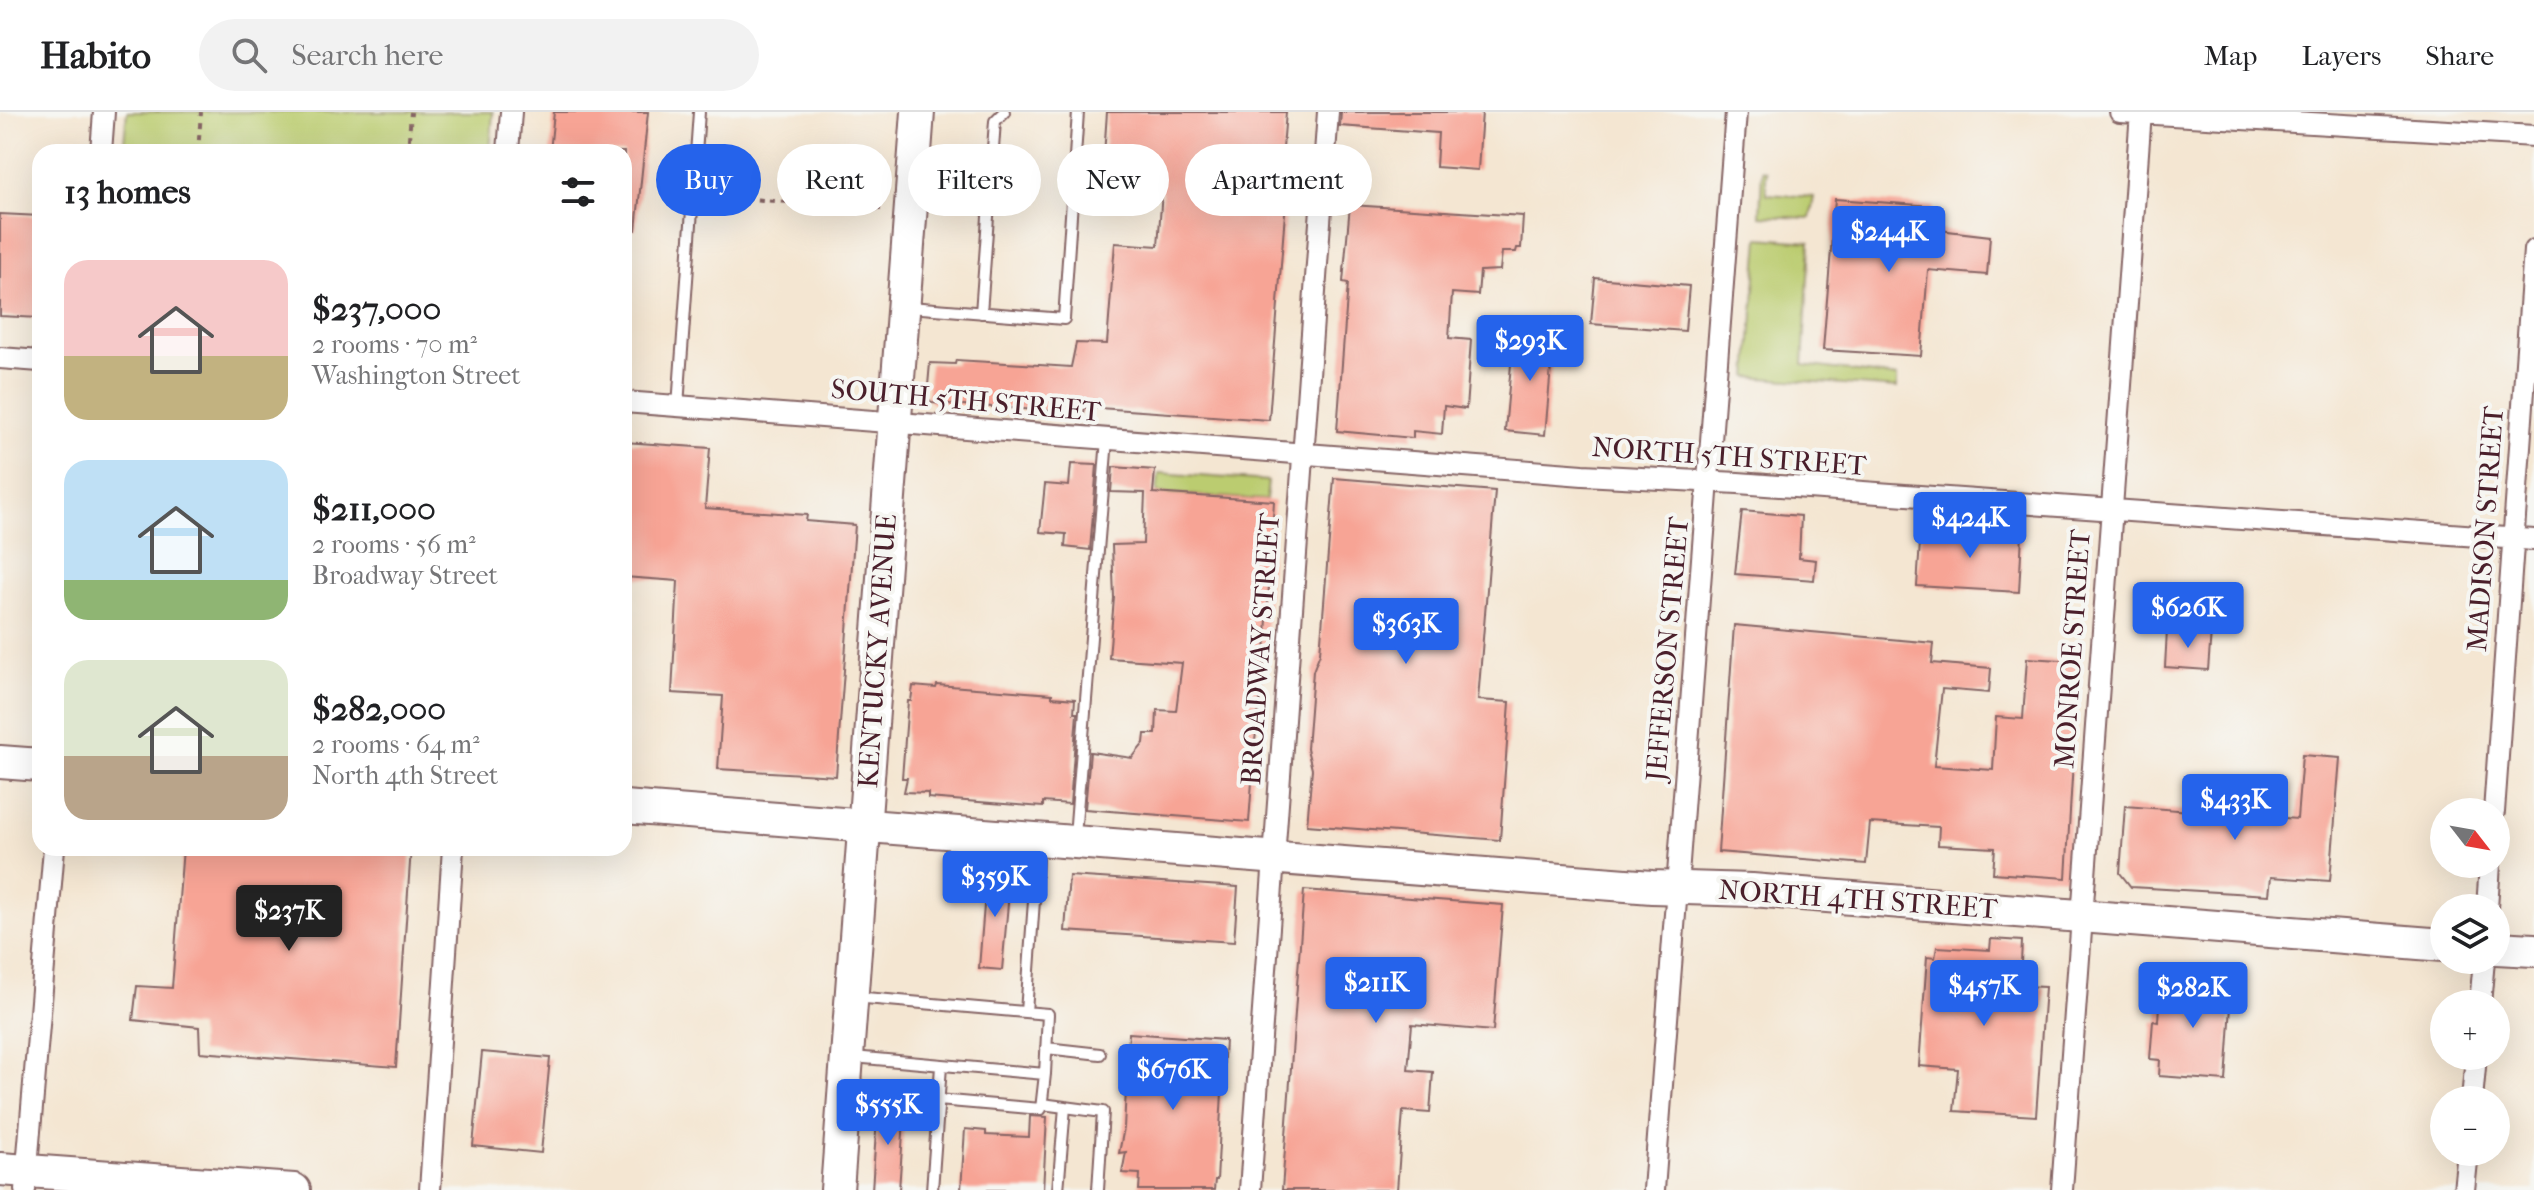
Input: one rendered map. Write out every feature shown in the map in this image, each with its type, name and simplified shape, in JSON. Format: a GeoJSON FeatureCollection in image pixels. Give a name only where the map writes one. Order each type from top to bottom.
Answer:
{"type":"FeatureCollection","features":[{"type":"Feature","properties":{"kind":"main road","name":"KENTUCKY AVENUE"},"geometry":{"type":"LineString","coordinates":[[837,1190],[918,112]]}},
{"type":"Feature","properties":{"kind":"main road"},"geometry":{"type":"LineString","coordinates":[[0,762],[32,764]]}},
{"type":"Feature","properties":{"kind":"main road","name":"NORTH 4TH STREET"},"geometry":{"type":"LineString","coordinates":[[632,808],[2430,944]]}},
{"type":"Feature","properties":{"kind":"main road"},"geometry":{"type":"LineString","coordinates":[[2510,949],[2534,950]]}},
{"type":"Feature","properties":{"kind":"main road"},"geometry":{"type":"LineString","coordinates":[[17,1177],[294,1190]]}},
{"type":"Feature","properties":{"kind":"street"},"geometry":{"type":"LineString","coordinates":[[102,144],[104,112]]}},
{"type":"Feature","properties":{"kind":"street"},"geometry":{"type":"LineString","coordinates":[[509,144],[511,112]]}},
{"type":"Feature","properties":{"kind":"street","name":"BROADWAY STREET"},"geometry":{"type":"LineString","coordinates":[[1250,1190],[1328,112]]}},
{"type":"Feature","properties":{"kind":"street","name":"JEFFERSON STREET"},"geometry":{"type":"LineString","coordinates":[[1654,1190],[1736,112]]}},
{"type":"Feature","properties":{"kind":"street"},"geometry":{"type":"LineString","coordinates":[[2134,112],[2534,136]]}},
{"type":"Feature","properties":{"kind":"street","name":"MONROE STREET"},"geometry":{"type":"LineString","coordinates":[[2062,1190],[2110,510],[2134,112]]}},
{"type":"Feature","properties":{"kind":"street","name":"MADISON STREET"},"geometry":{"type":"LineString","coordinates":[[2495,798],[2512,539],[2530,343],[2534,250]]}},
{"type":"Feature","properties":{"kind":"street"},"geometry":{"type":"LineString","coordinates":[[0,358],[32,360]]}},
{"type":"Feature","properties":{"kind":"street","name":"SOUTH 5TH STREET"},"geometry":{"type":"LineString","coordinates":[[632,403],[1303,454]]}},
{"type":"Feature","properties":{"kind":"street","name":"NORTH 5TH STREET"},"geometry":{"type":"LineString","coordinates":[[1303,454],[2534,540]]}},
{"type":"Feature","properties":{"kind":"street"},"geometry":{"type":"LineString","coordinates":[[17,1177],[53,856]]}},
{"type":"Feature","properties":{"kind":"street"},"geometry":{"type":"LineString","coordinates":[[430,1190],[452,856]]}},
{"type":"Feature","properties":{"kind":"street"},"geometry":{"type":"LineString","coordinates":[[2464,1190],[2467,1166]]}},
{"type":"Feature","properties":{"kind":"lane"},"geometry":{"type":"LineString","coordinates":[[678,406],[699,112]]}},
{"type":"Feature","properties":{"kind":"lane"},"geometry":{"type":"LineString","coordinates":[[981,313],[995,121],[1004,112]]}},
{"type":"Feature","properties":{"kind":"lane"},"geometry":{"type":"LineString","coordinates":[[903,307],[1064,319],[1078,112]]}},
{"type":"Feature","properties":{"kind":"lane"},"geometry":{"type":"LineString","coordinates":[[1075,841],[1107,439]]}},
{"type":"Feature","properties":{"kind":"lane"},"geometry":{"type":"LineString","coordinates":[[1026,1012],[1038,839]]}},
{"type":"Feature","properties":{"kind":"lane"},"geometry":{"type":"LineString","coordinates":[[844,1092],[1041,1109],[1045,1074],[1048,1014],[852,997]]}},
{"type":"Feature","properties":{"kind":"lane"},"geometry":{"type":"LineString","coordinates":[[1046,1048],[1100,1054]]}},
{"type":"Feature","properties":{"kind":"lane"},"geometry":{"type":"LineString","coordinates":[[847,1057],[1045,1074]]}},
{"type":"Feature","properties":{"kind":"lane"},"geometry":{"type":"LineString","coordinates":[[932,1190],[941,1066]]}},
{"type":"Feature","properties":{"kind":"lane"},"geometry":{"type":"LineString","coordinates":[[1042,1104],[1103,1112],[1098,1190]]}},
{"type":"Feature","properties":{"kind":"lane"},"geometry":{"type":"LineString","coordinates":[[1058,1190],[1065,1107]]}},
{"type":"Feature","properties":{"kind":"path"},"geometry":{"type":"LineString","coordinates":[[199,144],[201,112]]}},
{"type":"Feature","properties":{"kind":"path"},"geometry":{"type":"LineString","coordinates":[[409,144],[411,112]]}},
{"type":"Feature","properties":{"kind":"green space"},"geometry":{"type":"Polygon","coordinates":[[[127,112],[493,112],[491,144],[124,144],[127,112]]]}},
{"type":"Feature","properties":{"kind":"green space"},"geometry":{"type":"Polygon","coordinates":[[[1762,170],[1766,171],[1766,194],[1814,197],[1810,218],[1760,216],[1762,170]]]}},
{"type":"Feature","properties":{"kind":"green space"},"geometry":{"type":"Polygon","coordinates":[[[1759,238],[1810,242],[1803,365],[1897,377],[1897,388],[1748,377],[1759,238]]]}},
{"type":"Feature","properties":{"kind":"green space"},"geometry":{"type":"Polygon","coordinates":[[[1159,473],[1268,481],[1266,500],[1157,493],[1159,473]]]}},
{"type":"Feature","properties":{"kind":"building"},"geometry":{"type":"Polygon","coordinates":[[[554,112],[648,112],[636,230],[632,230],[632,144],[551,144],[554,112]]]}},
{"type":"Feature","properties":{"kind":"building"},"geometry":{"type":"Polygon","coordinates":[[[1107,112],[1286,112],[1283,144],[1185,144],[1185,216],[1285,216],[1269,420],[1085,407],[1084,413],[932,403],[927,397],[930,363],[955,364],[956,360],[1071,367],[1076,343],[1107,344],[1115,243],[1158,246],[1160,216],[1169,216],[1169,144],[1105,144],[1107,112]]]}},
{"type":"Feature","properties":{"kind":"building"},"geometry":{"type":"Polygon","coordinates":[[[1341,112],[1482,112],[1478,170],[1436,167],[1438,133],[1340,126],[1341,112]]]}},
{"type":"Feature","properties":{"kind":"building"},"geometry":{"type":"Polygon","coordinates":[[[1835,199],[1933,206],[1931,229],[1990,236],[1987,275],[1928,270],[1921,356],[1823,350],[1835,199]]]}},
{"type":"Feature","properties":{"kind":"building"},"geometry":{"type":"Polygon","coordinates":[[[1372,206],[1523,216],[1521,248],[1517,248],[1516,252],[1502,252],[1500,270],[1480,271],[1478,295],[1452,293],[1449,338],[1471,340],[1466,409],[1444,406],[1442,434],[1413,431],[1413,438],[1337,431],[1348,283],[1343,282],[1349,216],[1372,216],[1372,206]]]}},
{"type":"Feature","properties":{"kind":"building"},"geometry":{"type":"Polygon","coordinates":[[[0,214],[32,216],[32,318],[0,316],[0,214]]]}},
{"type":"Feature","properties":{"kind":"building"},"geometry":{"type":"Polygon","coordinates":[[[1595,278],[1689,286],[1685,331],[1591,324],[1595,278]]]}},
{"type":"Feature","properties":{"kind":"building"},"geometry":{"type":"Polygon","coordinates":[[[1514,331],[1554,334],[1545,435],[1505,431],[1514,331]]]}},
{"type":"Feature","properties":{"kind":"building"},"geometry":{"type":"Polygon","coordinates":[[[632,443],[710,448],[705,508],[807,515],[806,521],[855,525],[836,776],[718,769],[723,696],[672,693],[678,581],[632,578],[632,443]]]}},
{"type":"Feature","properties":{"kind":"building"},"geometry":{"type":"Polygon","coordinates":[[[1071,464],[1097,465],[1090,550],[1065,547],[1066,534],[1040,532],[1045,484],[1069,486],[1071,464]]]}},
{"type":"Feature","properties":{"kind":"building"},"geometry":{"type":"Polygon","coordinates":[[[1113,467],[1155,470],[1153,493],[1274,501],[1264,669],[1249,822],[1085,809],[1090,752],[1132,758],[1144,743],[1145,734],[1156,734],[1157,710],[1176,711],[1182,663],[1109,658],[1114,598],[1112,545],[1143,544],[1145,493],[1111,492],[1113,467]]]}},
{"type":"Feature","properties":{"kind":"building"},"geometry":{"type":"Polygon","coordinates":[[[1334,478],[1495,491],[1478,700],[1510,702],[1500,840],[1307,825],[1312,769],[1307,749],[1313,671],[1320,653],[1334,478]]]}},
{"type":"Feature","properties":{"kind":"building"},"geometry":{"type":"Polygon","coordinates":[[[1742,511],[1801,516],[1799,558],[1816,560],[1814,580],[1735,574],[1742,511]]]}},
{"type":"Feature","properties":{"kind":"building"},"geometry":{"type":"Polygon","coordinates":[[[1921,528],[2022,534],[2019,592],[1917,586],[1921,528]]]}},
{"type":"Feature","properties":{"kind":"building"},"geometry":{"type":"Polygon","coordinates":[[[1734,625],[1934,643],[1932,663],[1991,668],[1989,693],[1942,689],[1934,766],[1993,770],[1996,717],[2023,719],[2027,658],[2079,661],[2066,878],[1993,873],[1995,848],[1938,845],[1939,827],[1870,823],[1866,864],[1718,852],[1734,625]]]}},
{"type":"Feature","properties":{"kind":"building"},"geometry":{"type":"Polygon","coordinates":[[[2167,630],[2211,632],[2208,670],[2165,667],[2167,630]]]}},
{"type":"Feature","properties":{"kind":"building"},"geometry":{"type":"Polygon","coordinates":[[[937,685],[1052,694],[1052,697],[1075,699],[1074,713],[1077,713],[1070,804],[1043,802],[1043,807],[928,798],[928,793],[904,792],[907,778],[902,778],[908,701],[911,701],[913,686],[936,688],[937,685]]]}},
{"type":"Feature","properties":{"kind":"building"},"geometry":{"type":"Polygon","coordinates":[[[2302,755],[2340,758],[2330,881],[2271,877],[2269,895],[2131,887],[2120,873],[2125,806],[2297,819],[2302,755]]]}},
{"type":"Feature","properties":{"kind":"building"},"geometry":{"type":"Polygon","coordinates":[[[182,856],[410,856],[396,1067],[200,1052],[199,1027],[133,1020],[137,986],[172,988],[182,856]]]}},
{"type":"Feature","properties":{"kind":"building"},"geometry":{"type":"Polygon","coordinates":[[[987,868],[1011,870],[1002,970],[979,968],[987,868]]]}},
{"type":"Feature","properties":{"kind":"building"},"geometry":{"type":"Polygon","coordinates":[[[1069,876],[1238,887],[1234,942],[1065,931],[1069,876]]]}},
{"type":"Feature","properties":{"kind":"building"},"geometry":{"type":"Polygon","coordinates":[[[1304,890],[1503,905],[1493,1031],[1412,1024],[1408,1070],[1433,1072],[1430,1113],[1403,1111],[1397,1190],[1282,1190],[1304,890]]]}},
{"type":"Feature","properties":{"kind":"building"},"geometry":{"type":"Polygon","coordinates":[[[1991,939],[2022,941],[2020,986],[2045,987],[2036,1116],[1954,1111],[1958,1069],[1919,1066],[1927,957],[1935,958],[1937,947],[1990,950],[1991,939]]]}},
{"type":"Feature","properties":{"kind":"building"},"geometry":{"type":"Polygon","coordinates":[[[2185,976],[2218,978],[2217,990],[2232,991],[2226,1081],[2159,1076],[2160,1060],[2150,1059],[2153,1021],[2158,1022],[2160,986],[2184,987],[2185,976]]]}},
{"type":"Feature","properties":{"kind":"building"},"geometry":{"type":"Polygon","coordinates":[[[1129,1033],[1225,1040],[1214,1190],[1139,1190],[1140,1174],[1122,1173],[1126,1152],[1119,1153],[1124,1128],[1129,1033]]]}},
{"type":"Feature","properties":{"kind":"building"},"geometry":{"type":"Polygon","coordinates":[[[482,1052],[550,1058],[541,1153],[473,1146],[482,1052]]]}},
{"type":"Feature","properties":{"kind":"building"},"geometry":{"type":"Polygon","coordinates":[[[878,1103],[905,1105],[899,1190],[872,1190],[878,1103]]]}},
{"type":"Feature","properties":{"kind":"building"},"geometry":{"type":"Polygon","coordinates":[[[1030,1116],[1047,1117],[1043,1190],[961,1190],[965,1129],[986,1131],[986,1135],[1029,1137],[1030,1116]]]}}]}
